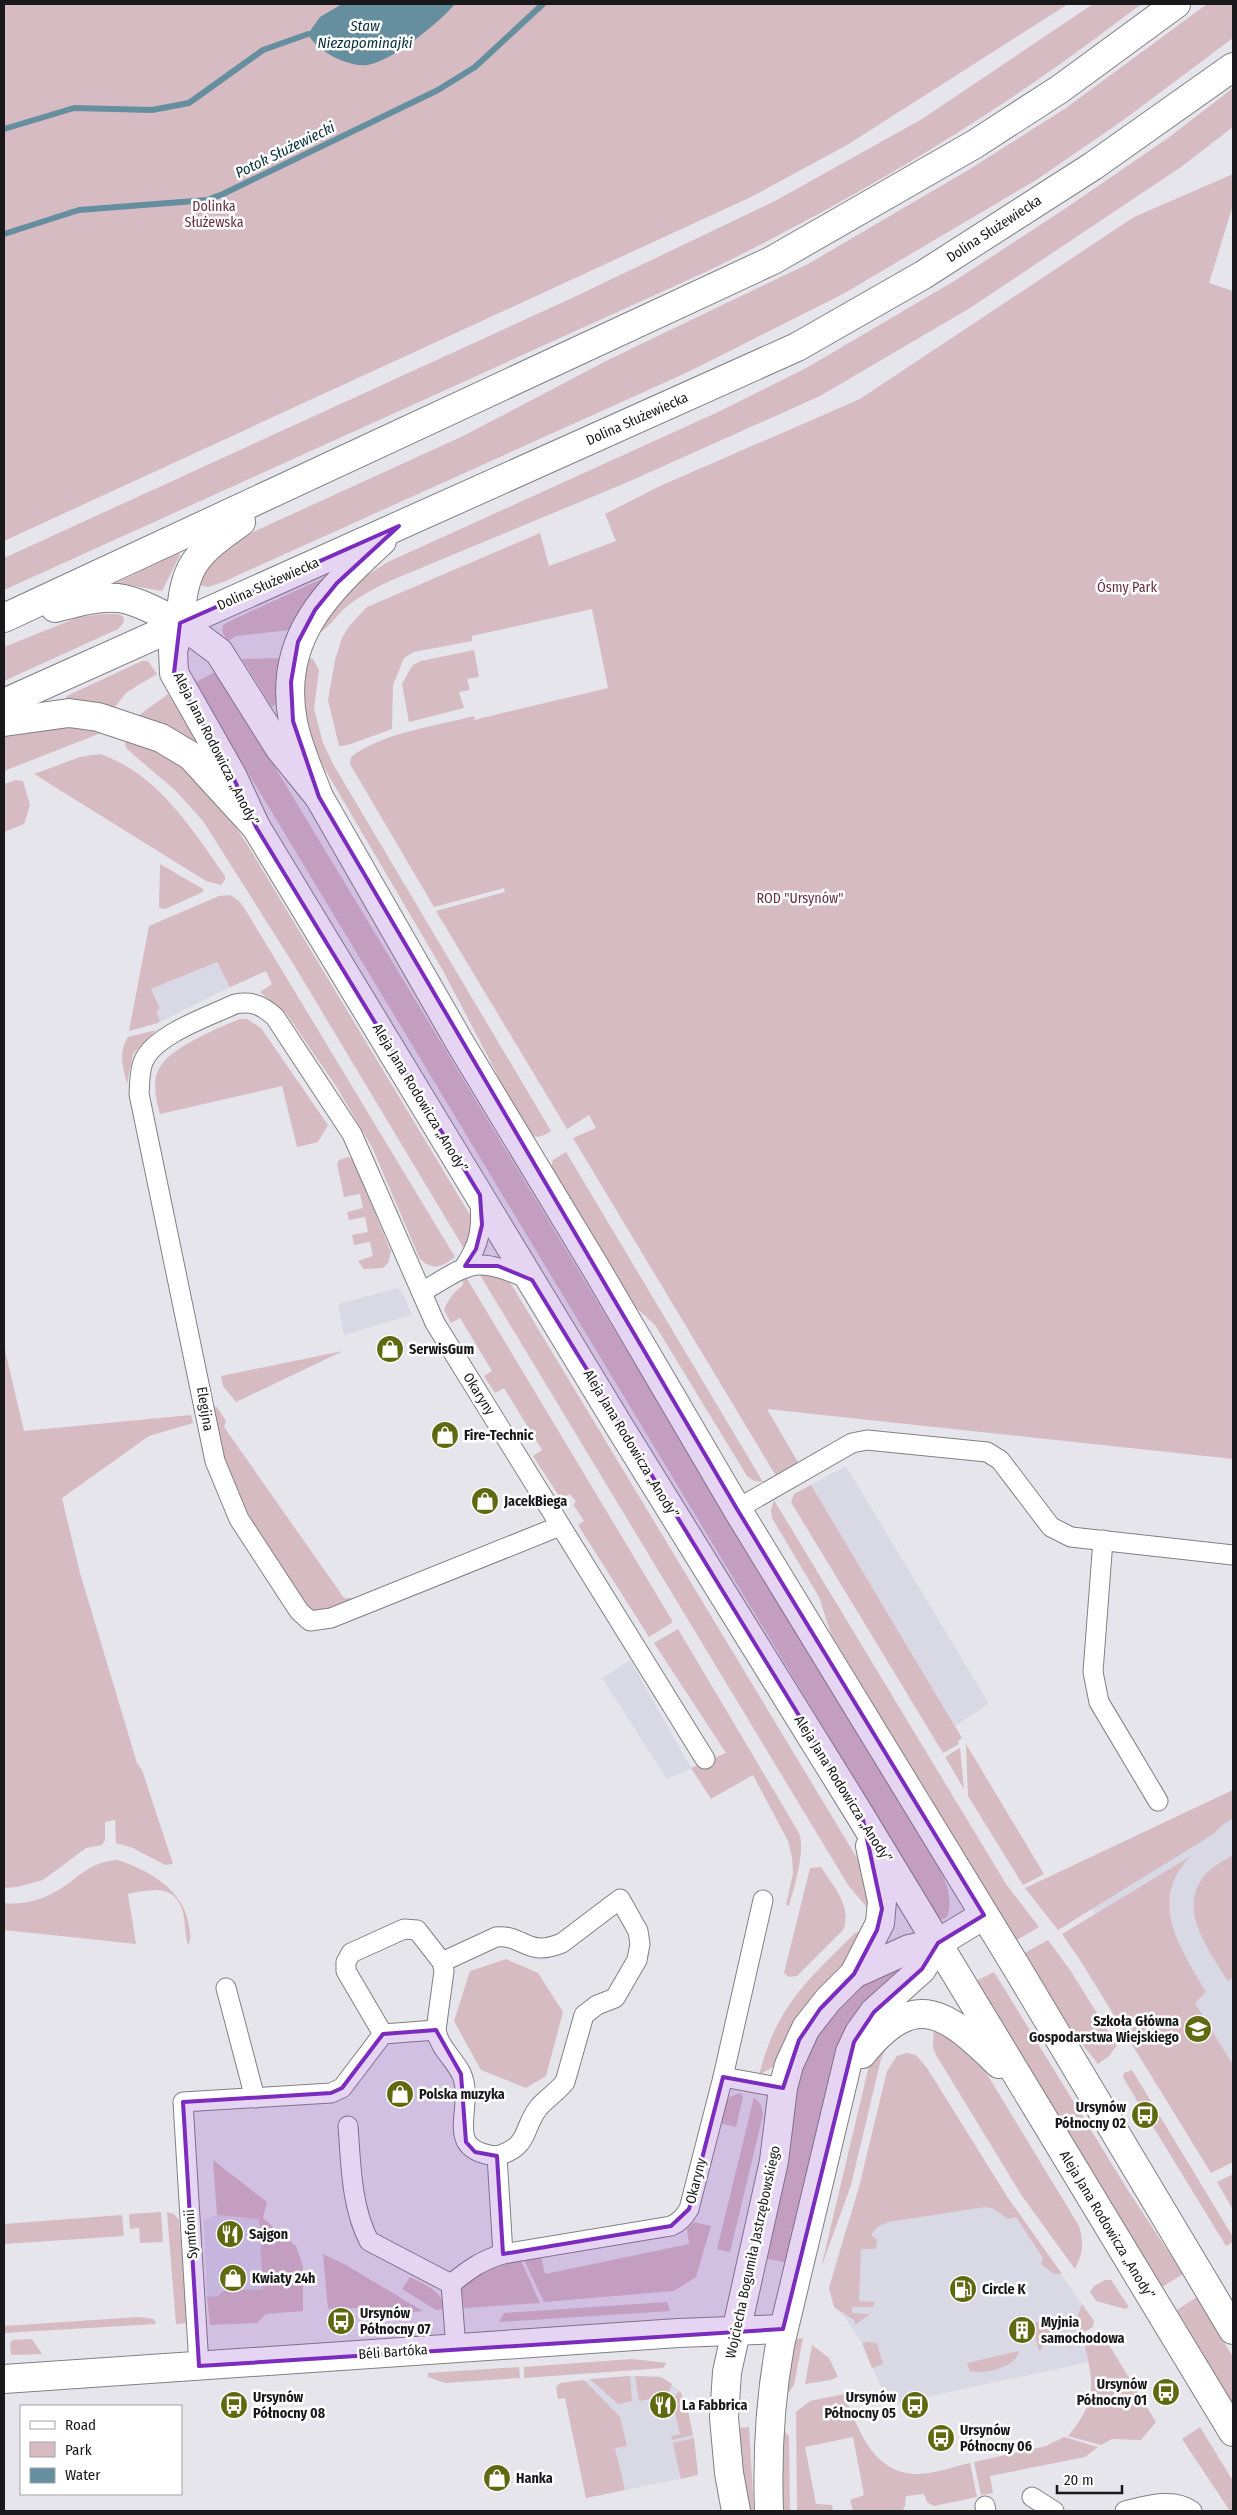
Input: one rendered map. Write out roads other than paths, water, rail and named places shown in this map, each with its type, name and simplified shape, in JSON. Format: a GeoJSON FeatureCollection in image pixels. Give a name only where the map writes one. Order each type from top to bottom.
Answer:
{"type":"FeatureCollection","features":[{"type":"Feature","properties":{"kind":"main road"},"geometry":{"type":"LineString","coordinates":[[4,618],[693,299],[829,230],[983,139],[1060,89],[1176,4]]}},
{"type":"Feature","properties":{"kind":"main road","name":"Dolina Służewiecka"},"geometry":{"type":"LineString","coordinates":[[4,702],[797,348],[923,275],[1085,171],[1233,67]]}},
{"type":"Feature","properties":{"kind":"main road","name":"Aleja Jana Rodowicza „Anody”"},"geometry":{"type":"LineString","coordinates":[[302,479],[219,538],[196,561],[187,574],[182,589],[180,623],[173,651],[174,673],[233,777],[256,827],[532,1280],[621,1430],[938,1943],[1233,2432]]}},
{"type":"Feature","properties":{"kind":"main road"},"geometry":{"type":"LineString","coordinates":[[319,798],[293,721],[291,682],[298,642],[315,610],[337,582],[399,526]]}},
{"type":"Feature","properties":{"kind":"main road"},"geometry":{"type":"LineString","coordinates":[[4,618],[86,601],[116,598],[140,604],[180,623],[219,652],[280,749],[319,798],[460,1043],[594,1265],[737,1509],[1233,2330]]}},
{"type":"Feature","properties":{"kind":"main road"},"geometry":{"type":"LineString","coordinates":[[4,722],[69,713],[107,719],[162,738],[192,756],[256,827]]}},
{"type":"Feature","properties":{"kind":"main road","name":"Wojciecha Bogumiła Jastrzębowskiego"},"geometry":{"type":"LineString","coordinates":[[736,2511],[729,2473],[724,2418],[727,2372],[774,2161],[783,2088],[791,2059],[806,2028],[828,2000],[854,1974],[877,1930],[882,1916],[882,1900],[863,1820]]}},
{"type":"Feature","properties":{"kind":"main road"},"geometry":{"type":"LineString","coordinates":[[854,1974],[909,1949],[938,1943],[984,1915]]}},
{"type":"Feature","properties":{"kind":"main road"},"geometry":{"type":"LineString","coordinates":[[769,2511],[773,2385],[783,2329],[854,2042],[866,2022],[886,1999],[922,1969],[938,1943]]}},
{"type":"Feature","properties":{"kind":"main road"},"geometry":{"type":"LineString","coordinates":[[844,2077],[886,2027],[903,2018],[928,2016],[945,2019],[960,2027],[1028,2092]]}},
{"type":"Feature","properties":{"kind":"main road","name":"Béli Bartóka"},"geometry":{"type":"LineString","coordinates":[[4,2379],[735,2330],[783,2329]]}},
{"type":"Feature","properties":{"kind":"street","name":"Elegijna"},"geometry":{"type":"LineString","coordinates":[[275,1017],[256,1003],[234,1004],[165,1038],[144,1059],[140,1071],[139,1094],[200,1382],[209,1439],[215,1461],[239,1519],[299,1611],[306,1619],[316,1621],[361,1607],[560,1526]]}},
{"type":"Feature","properties":{"kind":"street","name":"Okaryny"},"geometry":{"type":"LineString","coordinates":[[275,1017],[352,1134],[435,1323],[705,1759]]}},
{"type":"Feature","properties":{"kind":"street"},"geometry":{"type":"LineString","coordinates":[[465,1266],[476,1249],[482,1225],[480,1195]]}},
{"type":"Feature","properties":{"kind":"street"},"geometry":{"type":"LineString","coordinates":[[422,1292],[465,1266],[482,1264],[498,1266],[532,1280]]}},
{"type":"Feature","properties":{"kind":"street"},"geometry":{"type":"LineString","coordinates":[[737,1509],[852,1443],[867,1440],[987,1452],[1000,1460],[1051,1527],[1071,1537],[1233,1555]]}},
{"type":"Feature","properties":{"kind":"street"},"geometry":{"type":"LineString","coordinates":[[1103,1540],[1093,1672],[1099,1702],[1158,1802]]}},
{"type":"Feature","properties":{"kind":"street"},"geometry":{"type":"LineString","coordinates":[[383,2034],[346,1971],[346,1962],[351,1952],[410,1928],[417,1930],[442,1962],[445,1978],[436,2030],[437,2038],[461,2074],[466,2142],[475,2152],[497,2156],[509,2153],[528,2131],[540,2107],[565,2082],[584,2015],[597,2005],[615,1998],[633,1969],[640,1944],[638,1931],[620,1899],[554,1946],[541,1949],[530,1948],[504,1936],[496,1937],[442,1962]]}},
{"type":"Feature","properties":{"kind":"street","name":"Okaryny"},"geometry":{"type":"LineString","coordinates":[[451,2284],[474,2266],[488,2258],[671,2226],[679,2222],[689,2209],[723,2077],[764,1900]]}},
{"type":"Feature","properties":{"kind":"street"},"geometry":{"type":"LineString","coordinates":[[226,1988],[255,2098],[331,2093],[342,2088],[383,2034],[436,2030]]}},
{"type":"Feature","properties":{"kind":"street"},"geometry":{"type":"LineString","coordinates":[[723,2077],[783,2088]]}},
{"type":"Feature","properties":{"kind":"street","name":"Symfonii"},"geometry":{"type":"LineString","coordinates":[[199,2366],[183,2102],[255,2098]]}},
{"type":"Feature","properties":{"kind":"street"},"geometry":{"type":"LineString","coordinates":[[348,2126],[353,2187],[362,2228],[369,2241],[451,2284],[456,2348]]}},
{"type":"Feature","properties":{"kind":"street"},"geometry":{"type":"LineString","coordinates":[[497,2156],[503,2254]]}},
{"type":"Feature","properties":{"kind":"street"},"geometry":{"type":"LineString","coordinates":[[1032,2496],[1054,2511]]}},
{"type":"Feature","properties":{"kind":"street"},"geometry":{"type":"LineString","coordinates":[[1125,2511],[1155,2505],[1173,2504],[1185,2506],[1192,2511]]}},
{"type":"Feature","properties":{"kind":"water","name":"Staw Niezapominajki"},"geometry":{"type":"Polygon","coordinates":[[[342,4],[455,4],[427,30],[389,57],[367,65],[357,65],[327,53],[316,45],[308,34],[320,17],[342,4]]]}},
{"type":"Feature","properties":{"kind":"waterway","name":"Potok Służewiecki"},"geometry":{"type":"LineString","coordinates":[[4,234],[79,210],[207,200],[223,194],[438,90],[475,67],[543,4]]}},
{"type":"Feature","properties":{"kind":"waterway"},"geometry":{"type":"LineString","coordinates":[[4,129],[74,108],[152,110],[189,103],[263,50],[308,34]]}},
{"type":"Feature","properties":{"kind":"place","name":"SerwisGum"},"geometry":{"type":"Point","coordinates":[390,1349]}},
{"type":"Feature","properties":{"kind":"place","name":"Fire-Technic"},"geometry":{"type":"Point","coordinates":[445,1435]}},
{"type":"Feature","properties":{"kind":"place","name":"JacekBiega"},"geometry":{"type":"Point","coordinates":[485,1501]}},
{"type":"Feature","properties":{"kind":"place","name":"Szkoła Główna Gospodarstwa Wiejskiego"},"geometry":{"type":"Point","coordinates":[1198,2029]}},
{"type":"Feature","properties":{"kind":"place","name":"Polska muzyka"},"geometry":{"type":"Point","coordinates":[400,2094]}},
{"type":"Feature","properties":{"kind":"place","name":"Ursynów Północny 02"},"geometry":{"type":"Point","coordinates":[1145,2115]}},
{"type":"Feature","properties":{"kind":"place","name":"Sajgon"},"geometry":{"type":"Point","coordinates":[230,2234]}},
{"type":"Feature","properties":{"kind":"place","name":"Kwiaty 24h"},"geometry":{"type":"Point","coordinates":[233,2278]}},
{"type":"Feature","properties":{"kind":"place","name":"Circle K"},"geometry":{"type":"Point","coordinates":[963,2289]}},
{"type":"Feature","properties":{"kind":"place","name":"Ursynów Północny 07"},"geometry":{"type":"Point","coordinates":[341,2321]}},
{"type":"Feature","properties":{"kind":"place","name":"Myjnia samochodowa"},"geometry":{"type":"Point","coordinates":[1022,2330]}},
{"type":"Feature","properties":{"kind":"place","name":"Ursynów Północny 01"},"geometry":{"type":"Point","coordinates":[1166,2392]}},
{"type":"Feature","properties":{"kind":"place","name":"Ursynów Północny 08"},"geometry":{"type":"Point","coordinates":[234,2405]}},
{"type":"Feature","properties":{"kind":"place","name":"La Fabbrica"},"geometry":{"type":"Point","coordinates":[663,2405]}},
{"type":"Feature","properties":{"kind":"place","name":"Ursynów Północny 05"},"geometry":{"type":"Point","coordinates":[915,2405]}},
{"type":"Feature","properties":{"kind":"place","name":"Ursynów Północny 06"},"geometry":{"type":"Point","coordinates":[941,2438]}},
{"type":"Feature","properties":{"kind":"place","name":"Hanka"},"geometry":{"type":"Point","coordinates":[497,2478]}},
{"type":"Feature","properties":{"kind":"park label","name":"Dolinka Służewska"},"geometry":{"type":"Point","coordinates":[214,214]}},
{"type":"Feature","properties":{"kind":"park label","name":"Ósmy Park"},"geometry":{"type":"Point","coordinates":[1127,587]}},
{"type":"Feature","properties":{"kind":"park label","name":"ROD \"Ursynów\""},"geometry":{"type":"Point","coordinates":[800,898]}}]}
